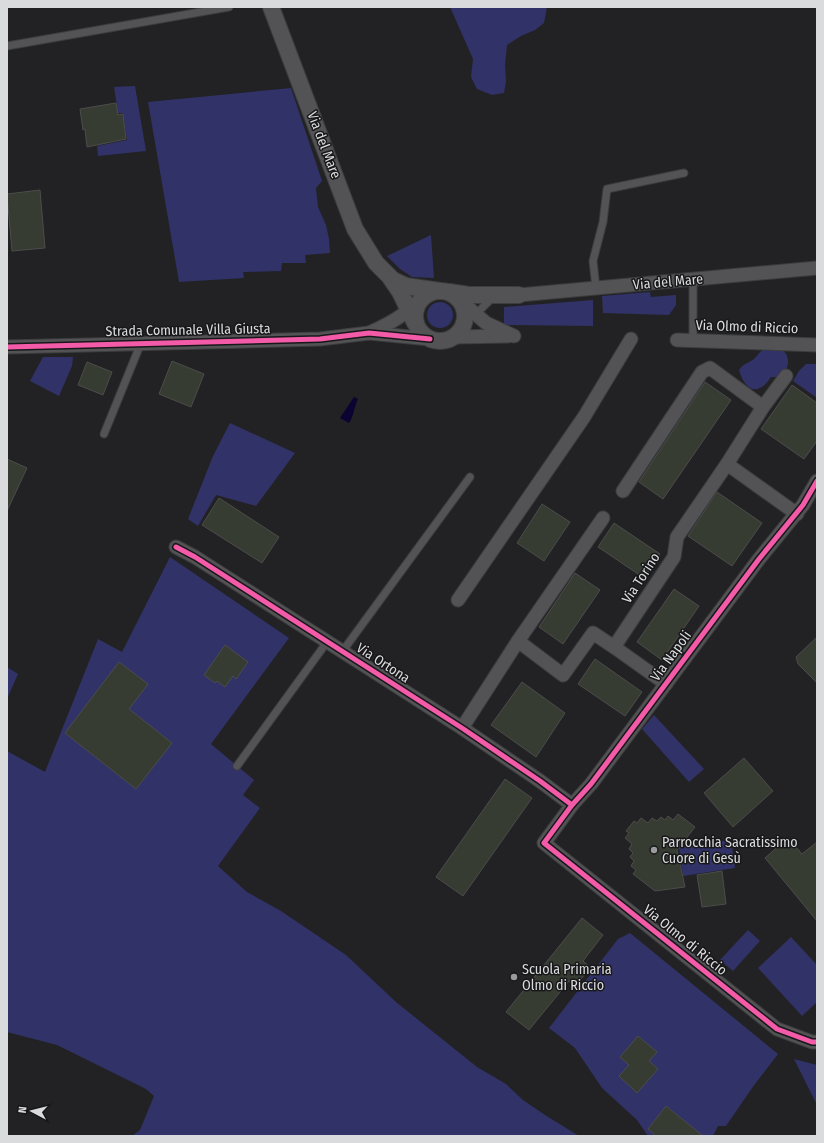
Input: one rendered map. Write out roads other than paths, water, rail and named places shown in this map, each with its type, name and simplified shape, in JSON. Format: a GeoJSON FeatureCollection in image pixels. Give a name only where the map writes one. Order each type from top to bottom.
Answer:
{"type":"FeatureCollection","features":[{"type":"Feature","properties":{"kind":"street","name":"Via del Mare"},"geometry":{"type":"LineString","coordinates":[[271,7],[355,228],[376,263],[389,276]]}},
{"type":"Feature","properties":{"kind":"street","name":"Via del Mare"},"geometry":{"type":"LineString","coordinates":[[519,295],[817,268]]}},
{"type":"Feature","properties":{"kind":"street"},"geometry":{"type":"LineString","coordinates":[[370,333],[438,341],[453,337],[459,332],[463,325],[464,310],[461,303],[448,293],[406,286],[393,280],[389,276]]}},
{"type":"Feature","properties":{"kind":"street"},"geometry":{"type":"LineString","coordinates":[[389,276],[400,292],[417,326],[425,336],[430,339]]}},
{"type":"Feature","properties":{"kind":"street"},"geometry":{"type":"LineString","coordinates":[[370,333],[390,324],[410,311],[421,299],[433,292],[470,295],[519,295]]}},
{"type":"Feature","properties":{"kind":"street"},"geometry":{"type":"LineString","coordinates":[[448,293],[486,323],[514,336],[453,337]]}},
{"type":"Feature","properties":{"kind":"street"},"geometry":{"type":"LineString","coordinates":[[417,326],[415,312],[421,299]]}},
{"type":"Feature","properties":{"kind":"street","name":"Strada Comunale Villa Giusta"},"geometry":{"type":"LineString","coordinates":[[7,347],[320,339],[370,333]]}},
{"type":"Feature","properties":{"kind":"street"},"geometry":{"type":"LineString","coordinates":[[458,600],[584,417],[630,339]]}},
{"type":"Feature","properties":{"kind":"street","name":"Via Olmo di Riccio"},"geometry":{"type":"LineString","coordinates":[[676,340],[817,345]]}},
{"type":"Feature","properties":{"kind":"street"},"geometry":{"type":"LineString","coordinates":[[623,491],[702,372],[710,368],[763,407]]}},
{"type":"Feature","properties":{"kind":"street","name":"Via Torino"},"geometry":{"type":"LineString","coordinates":[[614,647],[674,557],[677,537],[727,464],[763,407],[786,376]]}},
{"type":"Feature","properties":{"kind":"street"},"geometry":{"type":"LineString","coordinates":[[727,464],[797,514]]}},
{"type":"Feature","properties":{"kind":"street","name":"Via Napoli"},"geometry":{"type":"LineString","coordinates":[[544,843],[572,805],[591,784],[758,559],[797,514],[817,482]]}},
{"type":"Feature","properties":{"kind":"street"},"geometry":{"type":"LineString","coordinates":[[462,728],[518,642],[603,518]]}},
{"type":"Feature","properties":{"kind":"street","name":"Via Ortona"},"geometry":{"type":"LineString","coordinates":[[176,547],[195,557],[462,728],[540,781],[572,805]]}},
{"type":"Feature","properties":{"kind":"street"},"geometry":{"type":"LineString","coordinates":[[518,642],[564,675],[593,633],[666,684]]}},
{"type":"Feature","properties":{"kind":"street","name":"Via Olmo di Riccio"},"geometry":{"type":"LineString","coordinates":[[544,843],[777,1029],[812,1042],[817,1042]]}},
{"type":"Feature","properties":{"kind":"lane"},"geometry":{"type":"LineString","coordinates":[[7,46],[229,7]]}},
{"type":"Feature","properties":{"kind":"lane"},"geometry":{"type":"LineString","coordinates":[[596,288],[593,261],[603,222],[607,189],[684,173]]}},
{"type":"Feature","properties":{"kind":"lane"},"geometry":{"type":"LineString","coordinates":[[692,279],[693,341]]}},
{"type":"Feature","properties":{"kind":"lane"},"geometry":{"type":"LineString","coordinates":[[482,308],[490,300],[491,295]]}},
{"type":"Feature","properties":{"kind":"lane"},"geometry":{"type":"LineString","coordinates":[[104,434],[141,343]]}},
{"type":"Feature","properties":{"kind":"lane"},"geometry":{"type":"LineString","coordinates":[[342,652],[470,477]]}},
{"type":"Feature","properties":{"kind":"lane"},"geometry":{"type":"LineString","coordinates":[[237,766],[327,642]]}},
{"type":"Feature","properties":{"kind":"place","name":"Parrocchia Sacratissimo Cuore di Gesù"},"geometry":{"type":"Point","coordinates":[654,850]}},
{"type":"Feature","properties":{"kind":"place","name":"Scuola Primaria Olmo di Riccio"},"geometry":{"type":"Point","coordinates":[514,977]}}]}
